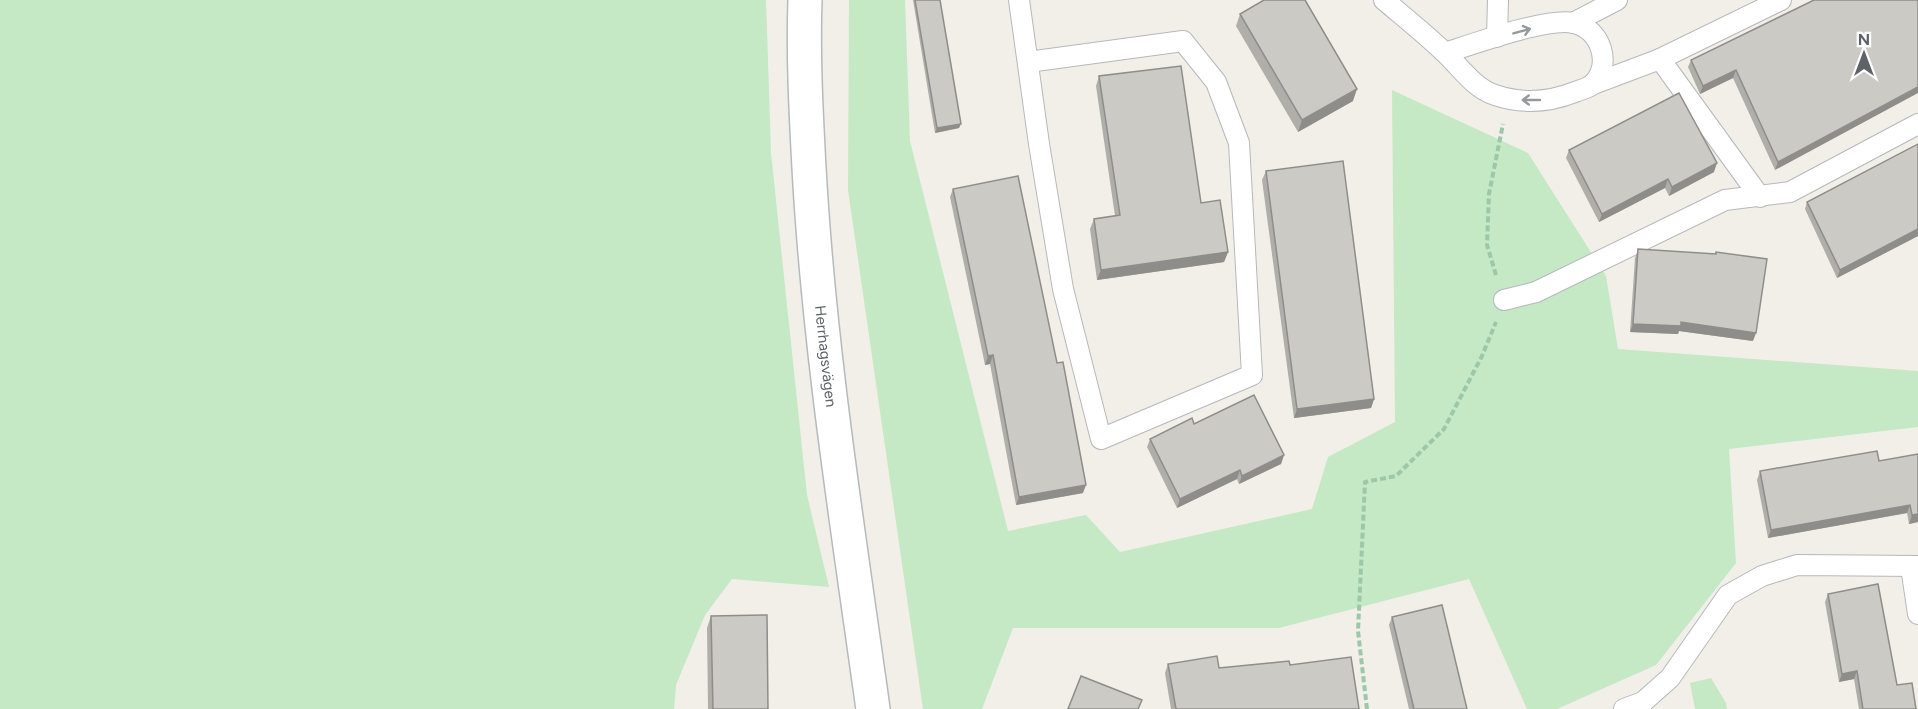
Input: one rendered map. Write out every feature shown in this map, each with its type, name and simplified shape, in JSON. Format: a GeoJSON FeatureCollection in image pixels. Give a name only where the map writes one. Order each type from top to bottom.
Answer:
{"type":"FeatureCollection","features":[{"type":"Feature","properties":{"kind":"street","name":"Herrhagsvägen"},"geometry":{"type":"LineString","coordinates":[[805,0],[803,58],[815,261],[839,471],[873,709]]}},
{"type":"Feature","properties":{"kind":"lane"},"geometry":{"type":"LineString","coordinates":[[1019,0],[1028,62],[1063,290],[1101,439],[1252,375],[1239,143],[1216,82],[1183,41],[1028,62]]}},
{"type":"Feature","properties":{"kind":"lane"},"geometry":{"type":"LineString","coordinates":[[1384,0],[1445,52],[1466,75],[1493,95],[1529,102],[1559,98],[1660,59],[1782,0]]}},
{"type":"Feature","properties":{"kind":"lane"},"geometry":{"type":"LineString","coordinates":[[1497,37],[1498,0]]}},
{"type":"Feature","properties":{"kind":"lane"},"geometry":{"type":"LineString","coordinates":[[1445,52],[1543,25],[1573,23],[1617,0]]}},
{"type":"Feature","properties":{"kind":"lane"},"geometry":{"type":"LineString","coordinates":[[1573,23],[1588,29],[1598,39],[1602,50],[1600,74],[1591,85]]}},
{"type":"Feature","properties":{"kind":"lane"},"geometry":{"type":"LineString","coordinates":[[1660,59],[1760,197]]}},
{"type":"Feature","properties":{"kind":"lane"},"geometry":{"type":"LineString","coordinates":[[1504,300],[1536,292],[1725,200],[1790,192],[1918,124]]}},
{"type":"Feature","properties":{"kind":"lane"},"geometry":{"type":"LineString","coordinates":[[1624,709],[1643,702],[1670,678],[1728,595],[1762,576],[1797,565],[1915,567],[1918,614]]}},
{"type":"Feature","properties":{"kind":"path"},"geometry":{"type":"LineString","coordinates":[[1367,709],[1358,631],[1365,482],[1396,476],[1444,429],[1482,356],[1504,300],[1487,245],[1489,194],[1500,147],[1506,98]]}},
{"type":"Feature","properties":{"kind":"green space"},"geometry":{"type":"Polygon","coordinates":[[[0,0],[766,0],[771,153],[807,495],[829,587],[732,579],[705,615],[676,685],[674,709],[0,709],[0,0]]]}},
{"type":"Feature","properties":{"kind":"green space"},"geometry":{"type":"Polygon","coordinates":[[[849,0],[905,0],[910,141],[1008,531],[1086,515],[1120,552],[1312,509],[1328,457],[1395,422],[1392,90],[1528,153],[1606,276],[1618,349],[1918,371],[1918,427],[1729,449],[1736,563],[1656,665],[1557,709],[1527,709],[1469,579],[1279,628],[1013,628],[982,709],[923,709],[848,190],[849,0]]]}},
{"type":"Feature","properties":{"kind":"green space"},"geometry":{"type":"Polygon","coordinates":[[[1711,678],[1726,703],[1727,709],[1695,709],[1690,683],[1711,678]]]}},
{"type":"Feature","properties":{"kind":"building"},"geometry":{"type":"Polygon","coordinates":[[[915,0],[940,0],[961,124],[937,128],[915,0]]]}},
{"type":"Feature","properties":{"kind":"building"},"geometry":{"type":"Polygon","coordinates":[[[1264,0],[1305,0],[1357,89],[1302,120],[1240,14],[1264,0]]]}},
{"type":"Feature","properties":{"kind":"building"},"geometry":{"type":"Polygon","coordinates":[[[1814,0],[1918,0],[1918,87],[1778,162],[1736,70],[1703,86],[1691,60],[1814,0]]]}},
{"type":"Feature","properties":{"kind":"building"},"geometry":{"type":"Polygon","coordinates":[[[1181,66],[1201,203],[1220,200],[1228,252],[1101,270],[1094,219],[1120,215],[1099,76],[1181,66]]]}},
{"type":"Feature","properties":{"kind":"building"},"geometry":{"type":"Polygon","coordinates":[[[1679,93],[1717,163],[1672,187],[1668,179],[1602,214],[1569,150],[1679,93]]]}},
{"type":"Feature","properties":{"kind":"building"},"geometry":{"type":"Polygon","coordinates":[[[1918,144],[1918,229],[1840,270],[1807,202],[1918,144]]]}},
{"type":"Feature","properties":{"kind":"building"},"geometry":{"type":"Polygon","coordinates":[[[1343,161],[1374,399],[1297,409],[1266,171],[1343,161]]]}},
{"type":"Feature","properties":{"kind":"building"},"geometry":{"type":"Polygon","coordinates":[[[1018,176],[1057,363],[1063,362],[1086,485],[1019,497],[993,355],[988,356],[953,189],[1018,176]]]}},
{"type":"Feature","properties":{"kind":"building"},"geometry":{"type":"Polygon","coordinates":[[[1638,249],[1716,254],[1716,252],[1767,259],[1756,333],[1681,322],[1681,326],[1633,324],[1638,249]]]}},
{"type":"Feature","properties":{"kind":"building"},"geometry":{"type":"Polygon","coordinates":[[[1254,395],[1284,455],[1242,476],[1240,470],[1180,499],[1150,439],[1192,418],[1194,424],[1254,395]]]}},
{"type":"Feature","properties":{"kind":"building"},"geometry":{"type":"Polygon","coordinates":[[[1877,451],[1879,461],[1918,454],[1918,514],[1912,515],[1910,505],[1771,530],[1760,471],[1877,451]]]}},
{"type":"Feature","properties":{"kind":"building"},"geometry":{"type":"Polygon","coordinates":[[[1878,584],[1897,685],[1912,683],[1916,709],[1863,709],[1857,671],[1842,674],[1828,594],[1878,584]]]}},
{"type":"Feature","properties":{"kind":"building"},"geometry":{"type":"Polygon","coordinates":[[[1442,605],[1467,709],[1414,709],[1392,617],[1442,605]]]}},
{"type":"Feature","properties":{"kind":"building"},"geometry":{"type":"Polygon","coordinates":[[[767,615],[768,709],[713,709],[711,616],[767,615]]]}},
{"type":"Feature","properties":{"kind":"building"},"geometry":{"type":"Polygon","coordinates":[[[1217,656],[1219,668],[1289,661],[1290,665],[1351,657],[1359,709],[1176,709],[1168,664],[1217,656]]]}},
{"type":"Feature","properties":{"kind":"building"},"geometry":{"type":"Polygon","coordinates":[[[1081,676],[1142,700],[1138,709],[1068,709],[1081,676]]]}}]}
